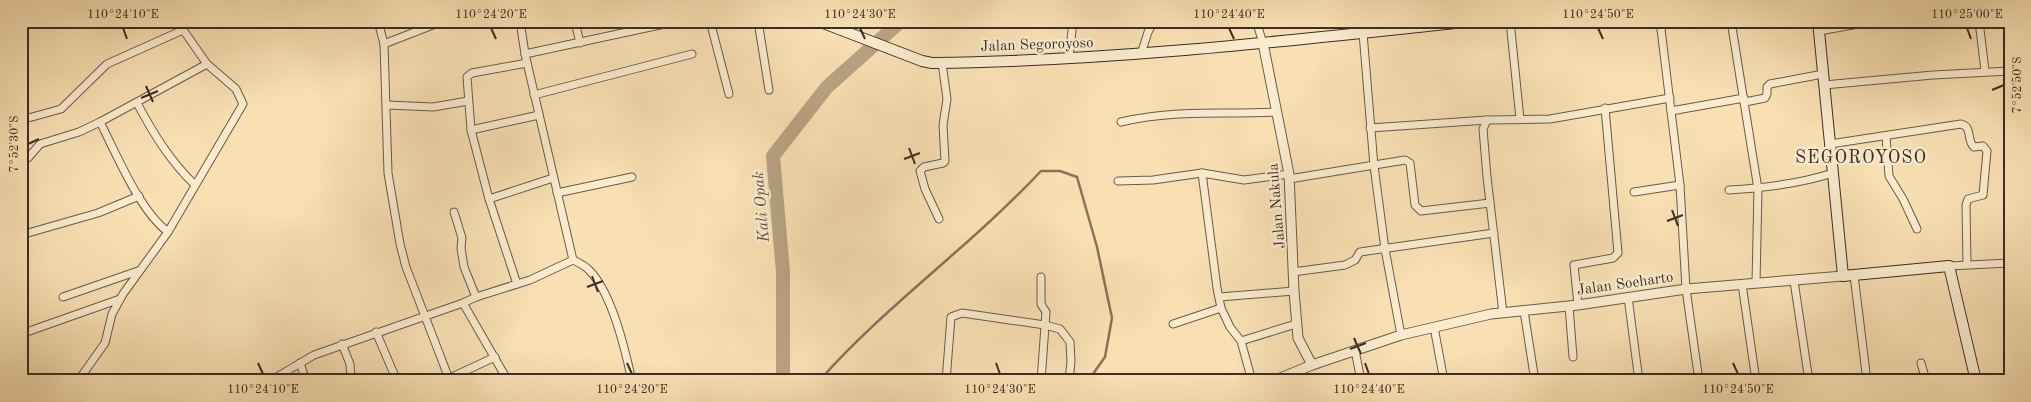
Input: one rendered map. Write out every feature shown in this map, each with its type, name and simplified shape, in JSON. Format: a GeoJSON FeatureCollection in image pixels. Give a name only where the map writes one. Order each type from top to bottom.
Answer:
{"type":"FeatureCollection","features":[{"type":"Feature","properties":{"kind":"main road","name":"Jalan Segoroyoso"},"geometry":{"type":"LineString","coordinates":[[818,21],[922,61],[942,63],[1141,54],[1474,21]]}},
{"type":"Feature","properties":{"kind":"main road"},"geometry":{"type":"LineString","coordinates":[[1819,26],[1842,276]]}},
{"type":"Feature","properties":{"kind":"main road"},"geometry":{"type":"LineString","coordinates":[[1949,266],[1976,381]]}},
{"type":"Feature","properties":{"kind":"main road","name":"Jalan Soeharto"},"geometry":{"type":"LineString","coordinates":[[1842,276],[1949,266]]}},
{"type":"Feature","properties":{"kind":"street"},"geometry":{"type":"LineString","coordinates":[[78,381],[105,343],[112,314],[120,300],[168,232],[242,110],[243,104],[236,89],[207,64],[177,21]]}},
{"type":"Feature","properties":{"kind":"street"},"geometry":{"type":"LineString","coordinates":[[378,21],[384,44],[388,173],[400,244],[406,267],[448,376],[452,377],[495,357]]}},
{"type":"Feature","properties":{"kind":"street"},"geometry":{"type":"LineString","coordinates":[[384,44],[443,21]]}},
{"type":"Feature","properties":{"kind":"street"},"geometry":{"type":"LineString","coordinates":[[520,21],[525,54],[572,260]]}},
{"type":"Feature","properties":{"kind":"street"},"geometry":{"type":"LineString","coordinates":[[710,21],[729,94]]}},
{"type":"Feature","properties":{"kind":"street"},"geometry":{"type":"LineString","coordinates":[[758,21],[769,90]]}},
{"type":"Feature","properties":{"kind":"street"},"geometry":{"type":"LineString","coordinates":[[1069,58],[1073,21]]}},
{"type":"Feature","properties":{"kind":"street"},"geometry":{"type":"LineString","coordinates":[[1141,54],[1148,32],[1154,21]]}},
{"type":"Feature","properties":{"kind":"street"},"geometry":{"type":"LineString","coordinates":[[1256,21],[1263,43]]}},
{"type":"Feature","properties":{"kind":"street"},"geometry":{"type":"LineString","coordinates":[[1510,21],[1520,119]]}},
{"type":"Feature","properties":{"kind":"street"},"geometry":{"type":"LineString","coordinates":[[1660,21],[1680,185],[1686,290],[1698,381]]}},
{"type":"Feature","properties":{"kind":"street"},"geometry":{"type":"LineString","coordinates":[[1731,21],[1758,189],[1756,283]]}},
{"type":"Feature","properties":{"kind":"street"},"geometry":{"type":"LineString","coordinates":[[1819,26],[1875,21]]}},
{"type":"Feature","properties":{"kind":"street"},"geometry":{"type":"LineString","coordinates":[[1978,21],[1985,71]]}},
{"type":"Feature","properties":{"kind":"street"},"geometry":{"type":"LineString","coordinates":[[575,22],[580,43]]}},
{"type":"Feature","properties":{"kind":"street"},"geometry":{"type":"LineString","coordinates":[[525,54],[673,22]]}},
{"type":"Feature","properties":{"kind":"street"},"geometry":{"type":"LineString","coordinates":[[21,120],[61,109],[107,64],[183,30]]}},
{"type":"Feature","properties":{"kind":"street"},"geometry":{"type":"LineString","coordinates":[[1363,33],[1374,166],[1385,249],[1401,335]]}},
{"type":"Feature","properties":{"kind":"street","name":"Jalan Nakula"},"geometry":{"type":"LineString","coordinates":[[1263,43],[1289,177],[1298,338],[1312,365]]}},
{"type":"Feature","properties":{"kind":"street"},"geometry":{"type":"LineString","coordinates":[[534,95],[692,54]]}},
{"type":"Feature","properties":{"kind":"street"},"geometry":{"type":"LineString","coordinates":[[517,284],[489,199],[471,130],[467,77],[470,74],[527,63]]}},
{"type":"Feature","properties":{"kind":"street"},"geometry":{"type":"LineString","coordinates":[[939,219],[925,188],[920,171],[924,167],[943,163],[945,160],[943,125],[947,99],[942,63]]}},
{"type":"Feature","properties":{"kind":"street"},"geometry":{"type":"LineString","coordinates":[[21,160],[28,158],[46,140],[79,132],[137,103],[207,64]]}},
{"type":"Feature","properties":{"kind":"street"},"geometry":{"type":"LineString","coordinates":[[1671,111],[1765,98],[1767,87],[1774,83],[2010,71]]}},
{"type":"Feature","properties":{"kind":"street"},"geometry":{"type":"LineString","coordinates":[[1370,128],[1487,120],[1550,119],[1670,98]]}},
{"type":"Feature","properties":{"kind":"street"},"geometry":{"type":"LineString","coordinates":[[387,105],[433,107],[468,101]]}},
{"type":"Feature","properties":{"kind":"street"},"geometry":{"type":"LineString","coordinates":[[137,103],[153,134],[181,172],[195,185]]}},
{"type":"Feature","properties":{"kind":"street"},"geometry":{"type":"LineString","coordinates":[[1573,357],[1574,265],[1614,258],[1618,253],[1605,108]]}},
{"type":"Feature","properties":{"kind":"street"},"geometry":{"type":"LineString","coordinates":[[1121,122],[1164,114],[1277,112]]}},
{"type":"Feature","properties":{"kind":"street"},"geometry":{"type":"LineString","coordinates":[[471,130],[539,115]]}},
{"type":"Feature","properties":{"kind":"street"},"geometry":{"type":"LineString","coordinates":[[1487,120],[1483,129],[1503,313]]}},
{"type":"Feature","properties":{"kind":"street"},"geometry":{"type":"LineString","coordinates":[[100,122],[139,196],[155,220],[168,232]]}},
{"type":"Feature","properties":{"kind":"street"},"geometry":{"type":"LineString","coordinates":[[1830,144],[1961,124],[1968,128],[1971,145],[1986,148],[1983,195],[1968,199],[1966,206],[1967,264]]}},
{"type":"Feature","properties":{"kind":"street"},"geometry":{"type":"LineString","coordinates":[[1886,136],[1889,176],[1903,199],[1917,229]]}},
{"type":"Feature","properties":{"kind":"street"},"geometry":{"type":"LineString","coordinates":[[1118,181],[1153,180],[1202,173],[1244,180],[1289,177],[1408,161],[1415,205],[1421,211],[1490,203]]}},
{"type":"Feature","properties":{"kind":"street"},"geometry":{"type":"LineString","coordinates":[[1202,173],[1219,297],[1230,327],[1241,341],[1252,381]]}},
{"type":"Feature","properties":{"kind":"street"},"geometry":{"type":"LineString","coordinates":[[1729,190],[1758,189],[1809,181],[1833,173]]}},
{"type":"Feature","properties":{"kind":"street"},"geometry":{"type":"LineString","coordinates":[[557,193],[632,177]]}},
{"type":"Feature","properties":{"kind":"street"},"geometry":{"type":"LineString","coordinates":[[489,199],[553,178]]}},
{"type":"Feature","properties":{"kind":"street"},"geometry":{"type":"LineString","coordinates":[[1634,192],[1680,185]]}},
{"type":"Feature","properties":{"kind":"street"},"geometry":{"type":"LineString","coordinates":[[21,236],[98,213],[139,196]]}},
{"type":"Feature","properties":{"kind":"street"},"geometry":{"type":"LineString","coordinates":[[454,212],[462,238],[461,248],[464,267],[476,297]]}},
{"type":"Feature","properties":{"kind":"street"},"geometry":{"type":"LineString","coordinates":[[1294,272],[1345,266],[1355,260],[1360,252],[1494,233]]}},
{"type":"Feature","properties":{"kind":"street"},"geometry":{"type":"LineString","coordinates":[[270,381],[300,363],[342,344],[530,280],[572,260],[590,270],[603,291],[617,324],[632,381]]}},
{"type":"Feature","properties":{"kind":"street"},"geometry":{"type":"LineString","coordinates":[[1949,266],[2010,263]]}},
{"type":"Feature","properties":{"kind":"street"},"geometry":{"type":"LineString","coordinates":[[64,297],[138,272]]}},
{"type":"Feature","properties":{"kind":"street"},"geometry":{"type":"LineString","coordinates":[[1854,275],[1868,381]]}},
{"type":"Feature","properties":{"kind":"street","name":"Jalan Soeharto"},"geometry":{"type":"LineString","coordinates":[[1273,381],[1312,365],[1401,335],[1503,313],[1686,290],[1842,276]]}},
{"type":"Feature","properties":{"kind":"street"},"geometry":{"type":"LineString","coordinates":[[1041,277],[1041,304],[1046,312],[1041,381]]}},
{"type":"Feature","properties":{"kind":"street"},"geometry":{"type":"LineString","coordinates":[[1794,281],[1810,381]]}},
{"type":"Feature","properties":{"kind":"street"},"geometry":{"type":"LineString","coordinates":[[1742,284],[1756,381]]}},
{"type":"Feature","properties":{"kind":"street"},"geometry":{"type":"LineString","coordinates":[[1219,297],[1294,291]]}},
{"type":"Feature","properties":{"kind":"street"},"geometry":{"type":"LineString","coordinates":[[1628,297],[1639,381]]}},
{"type":"Feature","properties":{"kind":"street"},"geometry":{"type":"LineString","coordinates":[[21,334],[120,300]]}},
{"type":"Feature","properties":{"kind":"street"},"geometry":{"type":"LineString","coordinates":[[463,303],[508,381]]}},
{"type":"Feature","properties":{"kind":"street"},"geometry":{"type":"LineString","coordinates":[[1173,324],[1222,308]]}},
{"type":"Feature","properties":{"kind":"street"},"geometry":{"type":"LineString","coordinates":[[1524,311],[1535,381]]}},
{"type":"Feature","properties":{"kind":"street"},"geometry":{"type":"LineString","coordinates":[[946,381],[950,317],[962,314],[1045,325],[1060,329],[1070,342],[1071,362],[1069,381]]}},
{"type":"Feature","properties":{"kind":"street"},"geometry":{"type":"LineString","coordinates":[[1241,341],[1296,324]]}},
{"type":"Feature","properties":{"kind":"street"},"geometry":{"type":"LineString","coordinates":[[1434,327],[1444,381]]}},
{"type":"Feature","properties":{"kind":"street"},"geometry":{"type":"LineString","coordinates":[[376,332],[397,381]]}},
{"type":"Feature","properties":{"kind":"street"},"geometry":{"type":"LineString","coordinates":[[342,344],[350,364],[351,381]]}},
{"type":"Feature","properties":{"kind":"street"},"geometry":{"type":"LineString","coordinates":[[1354,350],[1361,381]]}},
{"type":"Feature","properties":{"kind":"street"},"geometry":{"type":"LineString","coordinates":[[300,363],[306,381]]}},
{"type":"Feature","properties":{"kind":"street"},"geometry":{"type":"LineString","coordinates":[[1921,363],[1926,381]]}},
{"type":"Feature","properties":{"kind":"waterway","name":"Kali Opak"},"geometry":{"type":"LineString","coordinates":[[783,381],[783,272],[773,156],[827,87],[901,21]]}},
{"type":"Feature","properties":{"kind":"waterway"},"geometry":{"type":"LineString","coordinates":[[819,381],[872,327],[986,225],[1041,171],[1060,171],[1077,177],[1097,247],[1112,318],[1105,357],[1088,381]]}},
{"type":"Feature","properties":{"kind":"district","name":"SEGOROYOSO"},"geometry":{"type":"Point","coordinates":[1861,157]}}]}
